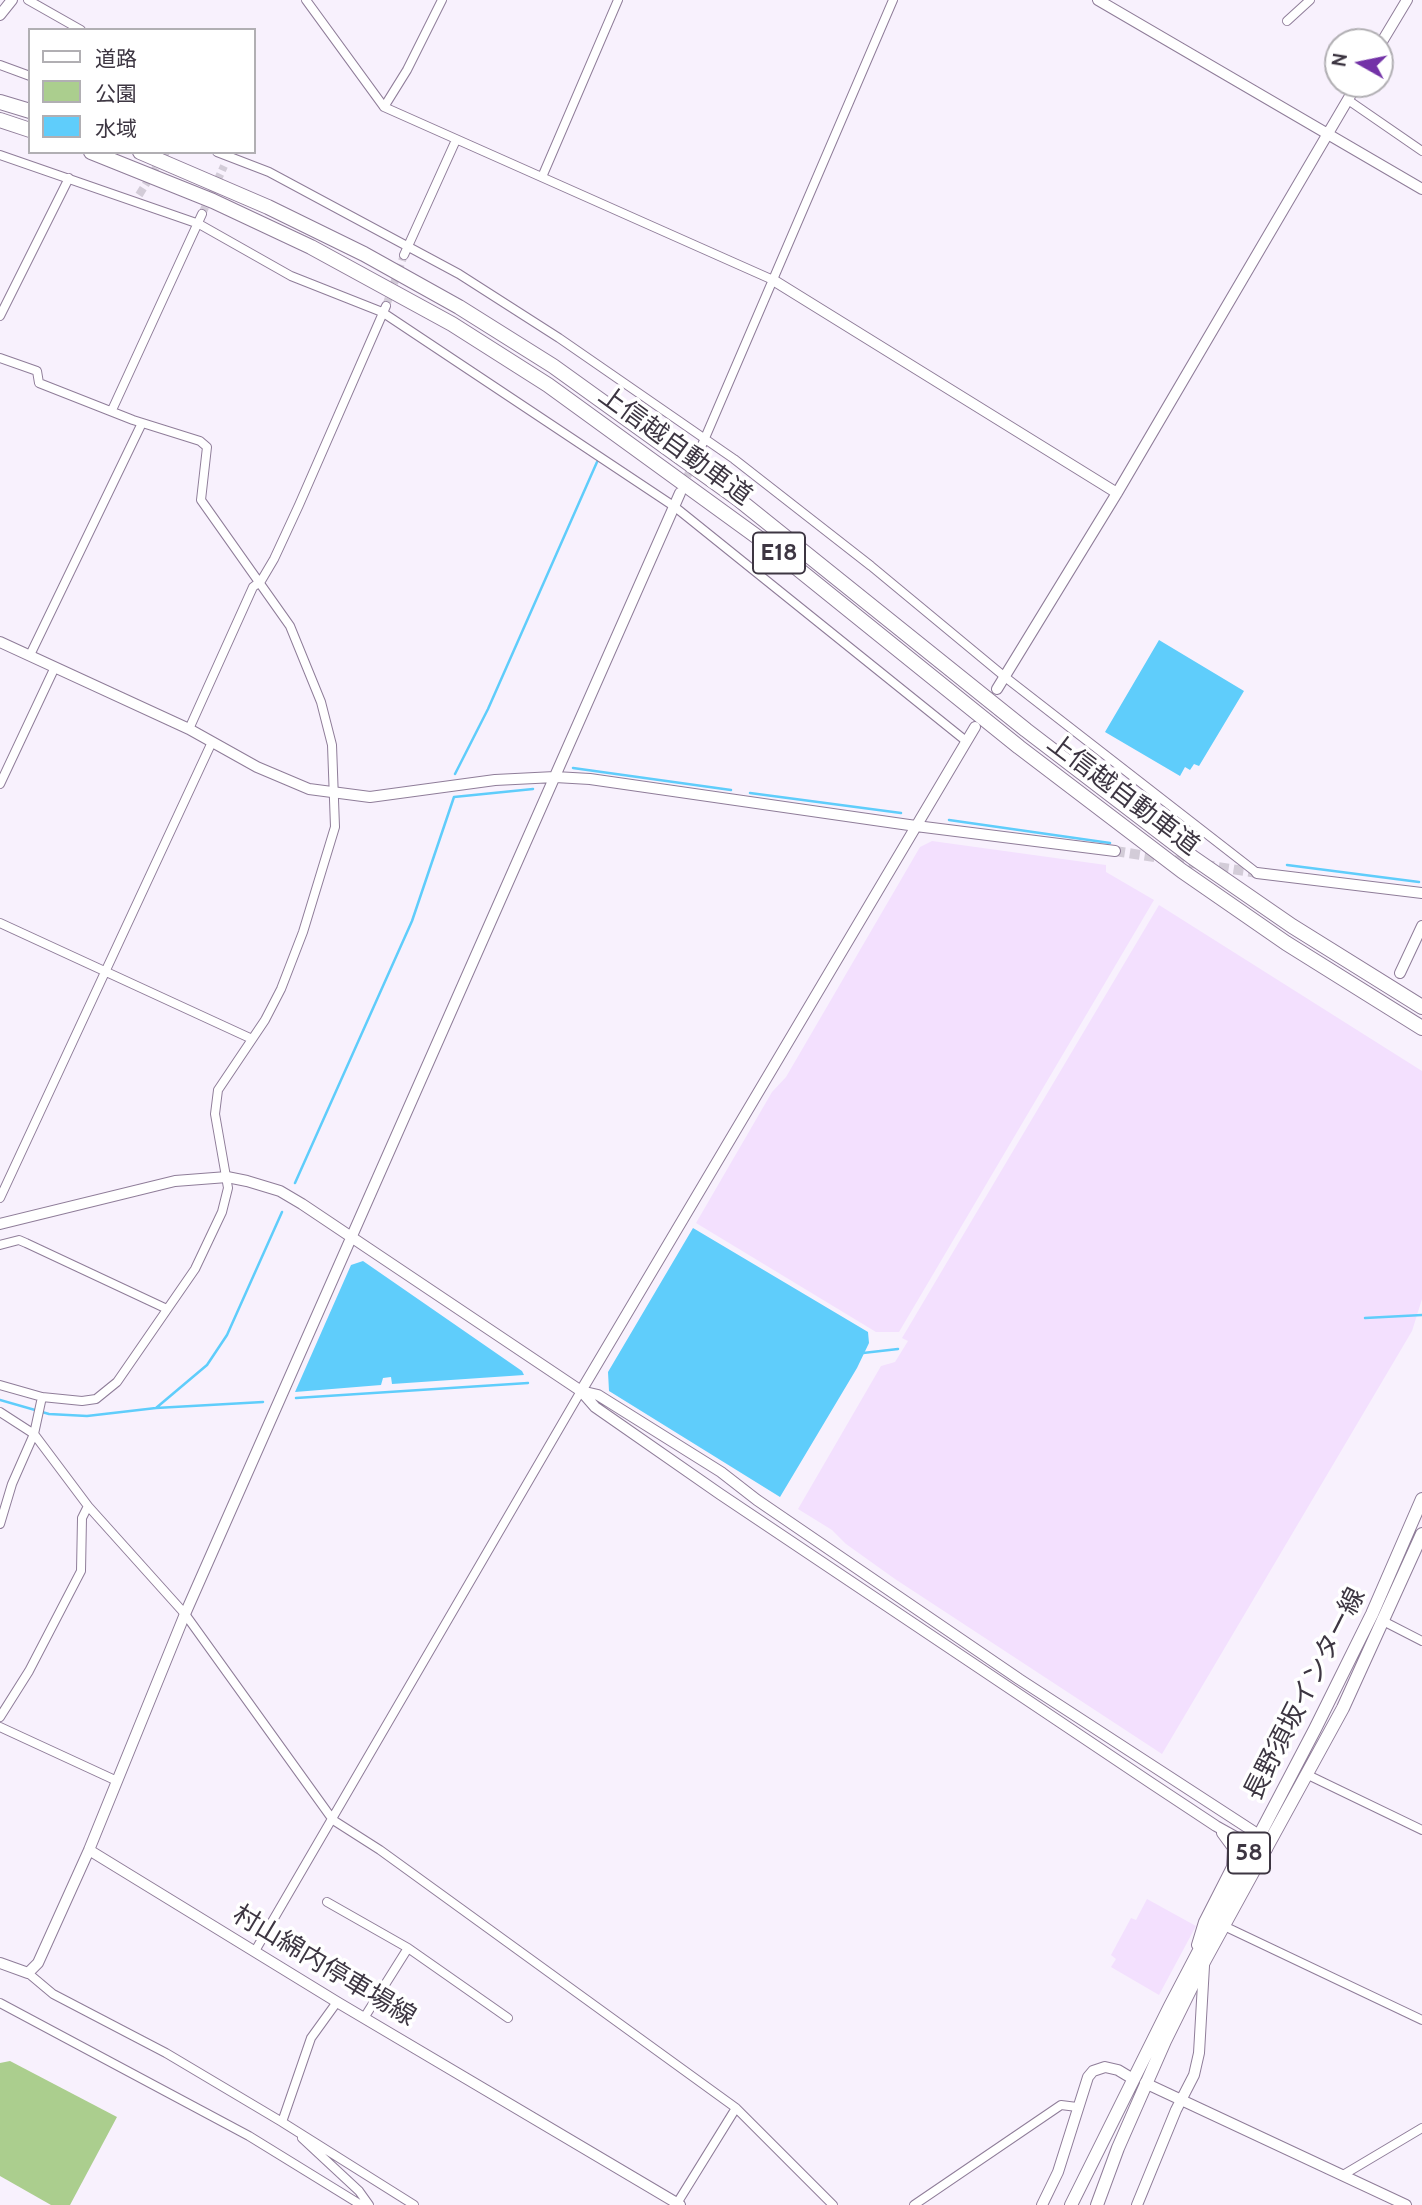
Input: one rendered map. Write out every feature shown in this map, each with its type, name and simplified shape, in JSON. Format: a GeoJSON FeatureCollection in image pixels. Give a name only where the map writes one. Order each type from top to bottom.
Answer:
{"type":"FeatureCollection","features":[{"type":"Feature","properties":{"kind":"highway"},"geometry":{"type":"LineString","coordinates":[[0,102],[28,110]]}},
{"type":"Feature","properties":{"kind":"highway"},"geometry":{"type":"LineString","coordinates":[[0,120],[28,129]]}},
{"type":"Feature","properties":{"kind":"highway","name":"上信越自動車道"},"geometry":{"type":"LineString","coordinates":[[96,154],[214,201],[346,265],[452,324],[548,384],[767,544],[1019,747],[1182,872],[1286,943],[1422,1028]]}},
{"type":"Feature","properties":{"kind":"highway","name":"上信越自動車道"},"geometry":{"type":"LineString","coordinates":[[145,154],[268,207],[364,254],[459,307],[553,366],[738,499],[1045,746],[1192,857],[1303,933],[1422,1007]]}},
{"type":"Feature","properties":{"kind":"main road","name":"長野須坂インター線"},"geometry":{"type":"LineString","coordinates":[[1097,2205],[1139,2081],[1191,1965],[1372,1614],[1422,1499]]}},
{"type":"Feature","properties":{"kind":"main road","name":"長野須坂インター線"},"geometry":{"type":"LineString","coordinates":[[1071,2205],[1308,1775],[1422,1534]]}},
{"type":"Feature","properties":{"kind":"street"},"geometry":{"type":"LineString","coordinates":[[0,15],[12,0]]}},
{"type":"Feature","properties":{"kind":"street"},"geometry":{"type":"LineString","coordinates":[[28,0],[77,28]]}},
{"type":"Feature","properties":{"kind":"street"},"geometry":{"type":"LineString","coordinates":[[306,0],[384,107],[773,280],[1117,493]]}},
{"type":"Feature","properties":{"kind":"street"},"geometry":{"type":"LineString","coordinates":[[384,107],[407,70],[442,0]]}},
{"type":"Feature","properties":{"kind":"street"},"geometry":{"type":"LineString","coordinates":[[542,177],[618,0]]}},
{"type":"Feature","properties":{"kind":"street"},"geometry":{"type":"LineString","coordinates":[[698,452],[893,0]]}},
{"type":"Feature","properties":{"kind":"street"},"geometry":{"type":"LineString","coordinates":[[1098,0],[1422,189]]}},
{"type":"Feature","properties":{"kind":"street"},"geometry":{"type":"LineString","coordinates":[[1287,21],[1310,0]]}},
{"type":"Feature","properties":{"kind":"street"},"geometry":{"type":"LineString","coordinates":[[1390,28],[1407,0]]}},
{"type":"Feature","properties":{"kind":"street"},"geometry":{"type":"LineString","coordinates":[[0,65],[28,75]]}},
{"type":"Feature","properties":{"kind":"street"},"geometry":{"type":"LineString","coordinates":[[998,690],[1348,100],[1422,151]]}},
{"type":"Feature","properties":{"kind":"street"},"geometry":{"type":"LineString","coordinates":[[404,255],[456,139]]}},
{"type":"Feature","properties":{"kind":"street"},"geometry":{"type":"LineString","coordinates":[[219,154],[226,162],[269,173],[408,246],[559,338],[704,439],[871,566],[1005,677],[1257,873],[1422,893]]}},
{"type":"Feature","properties":{"kind":"street"},"geometry":{"type":"LineString","coordinates":[[0,155],[137,199],[199,224],[291,276],[384,309],[675,508],[966,741]]}},
{"type":"Feature","properties":{"kind":"street"},"geometry":{"type":"LineString","coordinates":[[0,316],[69,178]]}},
{"type":"Feature","properties":{"kind":"street"},"geometry":{"type":"LineString","coordinates":[[112,410],[202,214]]}},
{"type":"Feature","properties":{"kind":"street"},"geometry":{"type":"LineString","coordinates":[[189,729],[253,587],[261,582],[299,505],[384,309]]}},
{"type":"Feature","properties":{"kind":"street"},"geometry":{"type":"LineString","coordinates":[[0,358],[37,372],[39,383],[142,423],[201,441],[207,447],[201,500],[290,626],[321,702],[332,745],[335,827],[303,932],[281,989],[222,1083],[214,1107],[228,1188],[222,1212],[203,1255],[108,1391],[96,1399],[42,1400],[0,1385]]}},
{"type":"Feature","properties":{"kind":"street"},"geometry":{"type":"LineString","coordinates":[[30,655],[142,423]]}},
{"type":"Feature","properties":{"kind":"street"},"geometry":{"type":"LineString","coordinates":[[28,1973],[38,1963],[89,1850],[185,1614],[680,493]]}},
{"type":"Feature","properties":{"kind":"street"},"geometry":{"type":"LineString","coordinates":[[0,642],[189,729],[257,767],[309,789],[370,797],[482,782],[555,777],[1115,851]]}},
{"type":"Feature","properties":{"kind":"street"},"geometry":{"type":"LineString","coordinates":[[0,784],[55,667]]}},
{"type":"Feature","properties":{"kind":"street"},"geometry":{"type":"LineString","coordinates":[[254,1951],[333,1820],[400,1699],[581,1391],[975,727]]}},
{"type":"Feature","properties":{"kind":"street"},"geometry":{"type":"LineString","coordinates":[[0,1198],[212,742]]}},
{"type":"Feature","properties":{"kind":"street"},"geometry":{"type":"LineString","coordinates":[[0,922],[252,1039]]}},
{"type":"Feature","properties":{"kind":"street"},"geometry":{"type":"LineString","coordinates":[[1400,972],[1422,926]]}},
{"type":"Feature","properties":{"kind":"street"},"geometry":{"type":"LineString","coordinates":[[0,1224],[175,1181],[227,1177],[280,1191],[581,1391],[596,1407],[720,1494],[1216,1826],[1252,1846],[1267,1849]]}},
{"type":"Feature","properties":{"kind":"street"},"geometry":{"type":"LineString","coordinates":[[0,1245],[19,1241],[26,1243],[167,1309]]}},
{"type":"Feature","properties":{"kind":"street"},"geometry":{"type":"LineString","coordinates":[[581,1391],[598,1395],[721,1472],[757,1500],[1019,1679],[1259,1835],[1267,1849]]}},
{"type":"Feature","properties":{"kind":"street"},"geometry":{"type":"LineString","coordinates":[[0,1524],[12,1484],[34,1434],[42,1400]]}},
{"type":"Feature","properties":{"kind":"street"},"geometry":{"type":"LineString","coordinates":[[0,1412],[34,1434],[88,1506],[185,1614],[333,1820],[380,1850],[736,2108],[833,2205]]}},
{"type":"Feature","properties":{"kind":"street"},"geometry":{"type":"LineString","coordinates":[[0,1717],[29,1671],[80,1572],[82,1518],[88,1506]]}},
{"type":"Feature","properties":{"kind":"street"},"geometry":{"type":"LineString","coordinates":[[1383,1621],[1422,1641]]}},
{"type":"Feature","properties":{"kind":"street"},"geometry":{"type":"LineString","coordinates":[[0,1727],[117,1781]]}},
{"type":"Feature","properties":{"kind":"street"},"geometry":{"type":"LineString","coordinates":[[1308,1775],[1422,1830]]}},
{"type":"Feature","properties":{"kind":"street"},"geometry":{"type":"LineString","coordinates":[[1191,1965],[1204,1922],[1234,1860],[1230,1841],[1216,1826]]}},
{"type":"Feature","properties":{"kind":"street","name":"村山綿内停車場線"},"geometry":{"type":"LineString","coordinates":[[89,1850],[337,2002],[678,2204]]}},
{"type":"Feature","properties":{"kind":"street"},"geometry":{"type":"LineString","coordinates":[[327,1902],[408,1948],[508,2018]]}},
{"type":"Feature","properties":{"kind":"street"},"geometry":{"type":"LineString","coordinates":[[1224,1926],[1422,2020]]}},
{"type":"Feature","properties":{"kind":"street"},"geometry":{"type":"LineString","coordinates":[[364,2018],[408,1948]]}},
{"type":"Feature","properties":{"kind":"street"},"geometry":{"type":"LineString","coordinates":[[1138,2205],[1176,2110],[1183,2101],[1199,2053],[1205,1960]]}},
{"type":"Feature","properties":{"kind":"street"},"geometry":{"type":"LineString","coordinates":[[0,1963],[28,1973],[53,1994],[166,2053],[414,2205]]}},
{"type":"Feature","properties":{"kind":"street"},"geometry":{"type":"LineString","coordinates":[[282,2122],[311,2038],[337,2002]]}},
{"type":"Feature","properties":{"kind":"street"},"geometry":{"type":"LineString","coordinates":[[0,2003],[249,2136],[360,2205]]}},
{"type":"Feature","properties":{"kind":"street"},"geometry":{"type":"LineString","coordinates":[[1042,2205],[1058,2172],[1077,2107],[1093,2071],[1112,2068],[1406,2205]]}},
{"type":"Feature","properties":{"kind":"street"},"geometry":{"type":"LineString","coordinates":[[915,2205],[1061,2105],[1077,2107]]}},
{"type":"Feature","properties":{"kind":"street"},"geometry":{"type":"LineString","coordinates":[[678,2204],[736,2108]]}},
{"type":"Feature","properties":{"kind":"street"},"geometry":{"type":"LineString","coordinates":[[1343,2175],[1422,2127]]}},
{"type":"Feature","properties":{"kind":"street"},"geometry":{"type":"LineString","coordinates":[[295,2130],[359,2191],[369,2205]]}},
{"type":"Feature","properties":{"kind":"shaded area"},"geometry":{"type":"Polygon","coordinates":[[[932,841],[1106,865],[1106,872],[1154,900],[899,1332],[876,1332],[696,1223],[772,1092],[786,1077],[920,847],[932,841]]]}},
{"type":"Feature","properties":{"kind":"shaded area"},"geometry":{"type":"Polygon","coordinates":[[[1159,905],[1422,1071],[1422,1299],[1412,1331],[1162,1754],[895,1579],[846,1544],[832,1530],[798,1509],[881,1366],[895,1362],[908,1341],[902,1338],[1159,905]]]}},
{"type":"Feature","properties":{"kind":"shaded area"},"geometry":{"type":"Polygon","coordinates":[[[1147,1899],[1196,1926],[1159,1995],[1111,1967],[1116,1959],[1111,1955],[1131,1918],[1136,1920],[1147,1899]]]}},
{"type":"Feature","properties":{"kind":"green space"},"geometry":{"type":"Polygon","coordinates":[[[10,2061],[117,2117],[70,2205],[51,2205],[0,2176],[0,2063],[10,2061]]]}},
{"type":"Feature","properties":{"kind":"water"},"geometry":{"type":"Polygon","coordinates":[[[1159,640],[1244,691],[1199,766],[1194,764],[1190,770],[1185,767],[1180,776],[1105,732],[1159,640]]]}},
{"type":"Feature","properties":{"kind":"water"},"geometry":{"type":"Polygon","coordinates":[[[693,1228],[868,1332],[869,1343],[857,1368],[780,1497],[609,1391],[608,1372],[693,1228]]]}},
{"type":"Feature","properties":{"kind":"water"},"geometry":{"type":"Polygon","coordinates":[[[363,1261],[522,1371],[524,1375],[392,1384],[391,1377],[383,1378],[381,1385],[295,1392],[351,1265],[363,1261]]]}},
{"type":"Feature","properties":{"kind":"waterway"},"geometry":{"type":"LineString","coordinates":[[455,774],[488,709],[597,462]]}},
{"type":"Feature","properties":{"kind":"waterway"},"geometry":{"type":"LineString","coordinates":[[573,768],[731,790]]}},
{"type":"Feature","properties":{"kind":"waterway"},"geometry":{"type":"LineString","coordinates":[[295,1183],[412,921],[454,797],[533,789]]}},
{"type":"Feature","properties":{"kind":"waterway"},"geometry":{"type":"LineString","coordinates":[[750,793],[901,813]]}},
{"type":"Feature","properties":{"kind":"waterway"},"geometry":{"type":"LineString","coordinates":[[949,820],[1110,843]]}},
{"type":"Feature","properties":{"kind":"waterway"},"geometry":{"type":"LineString","coordinates":[[1287,865],[1419,882]]}},
{"type":"Feature","properties":{"kind":"waterway"},"geometry":{"type":"LineString","coordinates":[[156,1408],[207,1365],[227,1335],[282,1212]]}},
{"type":"Feature","properties":{"kind":"waterway"},"geometry":{"type":"LineString","coordinates":[[1365,1318],[1422,1315]]}},
{"type":"Feature","properties":{"kind":"waterway"},"geometry":{"type":"LineString","coordinates":[[863,1353],[898,1349]]}},
{"type":"Feature","properties":{"kind":"waterway"},"geometry":{"type":"LineString","coordinates":[[296,1398],[528,1383]]}},
{"type":"Feature","properties":{"kind":"waterway"},"geometry":{"type":"LineString","coordinates":[[0,1400],[49,1414],[87,1416],[156,1408],[263,1402]]}},
{"type":"Feature","properties":{"kind":"tunnel"},"geometry":{"type":"LineString","coordinates":[[139,195],[165,154]]}},
{"type":"Feature","properties":{"kind":"tunnel"},"geometry":{"type":"LineString","coordinates":[[202,214],[224,166]]}},
{"type":"Feature","properties":{"kind":"tunnel"},"geometry":{"type":"LineString","coordinates":[[386,306],[404,255]]}},
{"type":"Feature","properties":{"kind":"tunnel"},"geometry":{"type":"LineString","coordinates":[[682,487],[699,452]]}},
{"type":"Feature","properties":{"kind":"tunnel"},"geometry":{"type":"LineString","coordinates":[[1115,851],[1257,873]]}}]}
